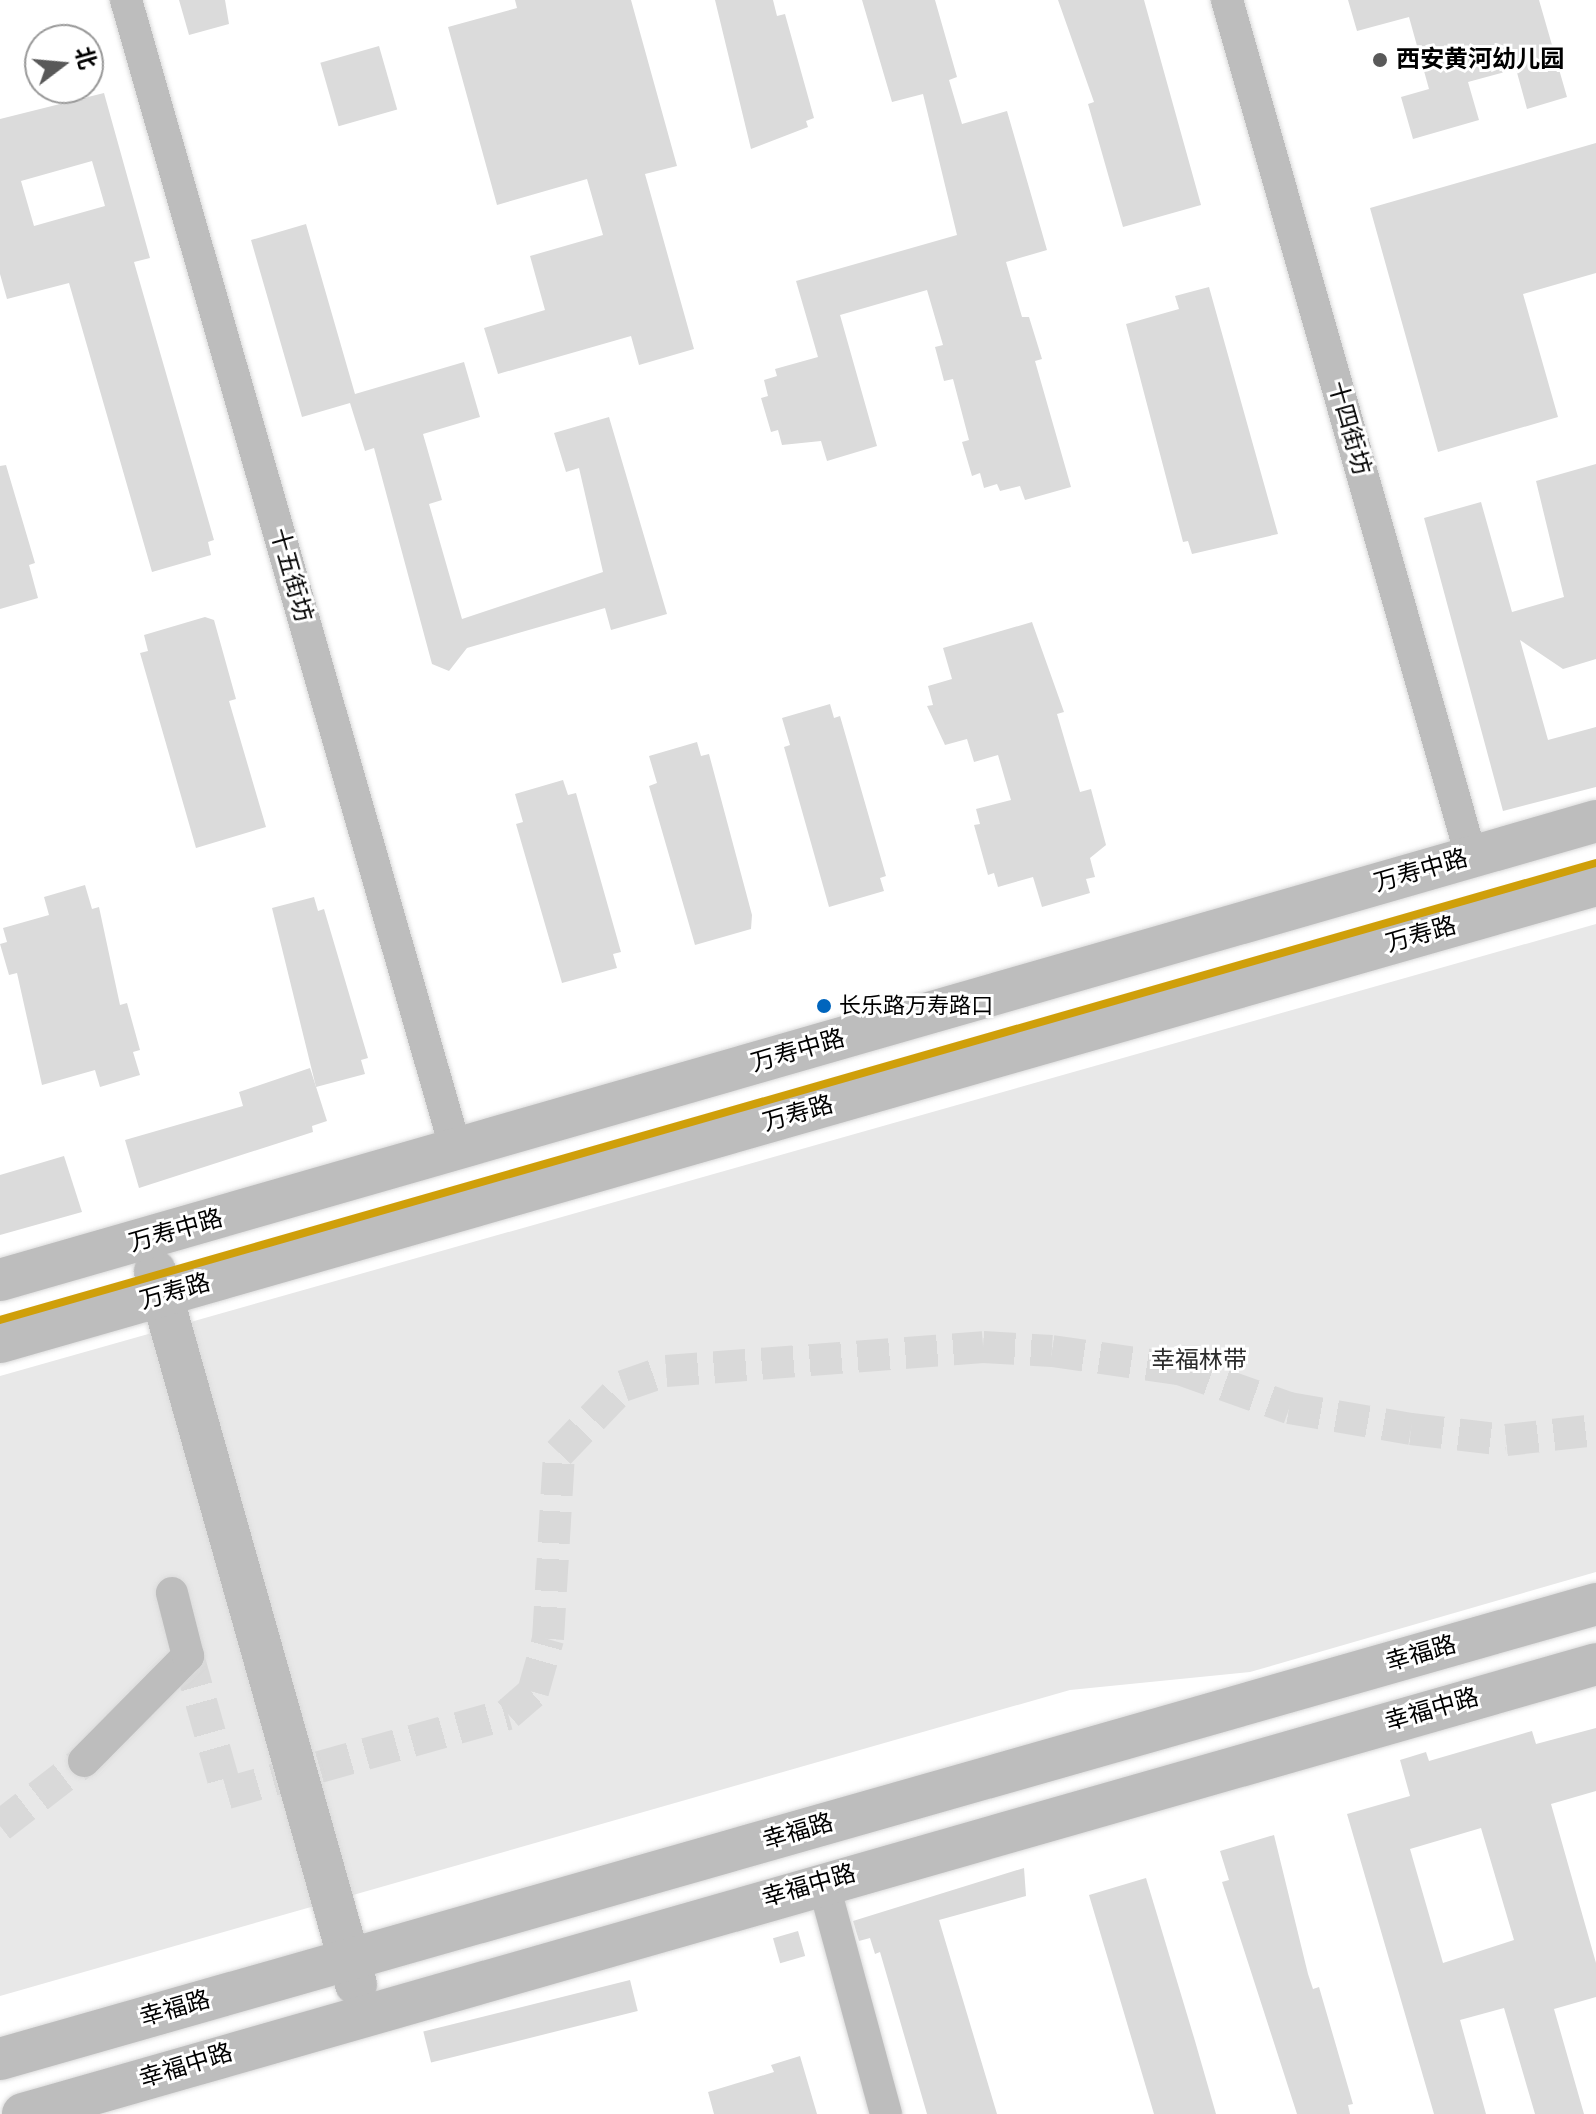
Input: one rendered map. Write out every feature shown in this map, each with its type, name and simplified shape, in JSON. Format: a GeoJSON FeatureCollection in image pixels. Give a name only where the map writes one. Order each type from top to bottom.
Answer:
{"type":"FeatureCollection","features":[{"type":"Feature","properties":{"kind":"main road","name":"万寿中路"},"geometry":{"type":"LineString","coordinates":[[0,1280],[1596,821]]}},
{"type":"Feature","properties":{"kind":"main road","name":"万寿路"},"geometry":{"type":"LineString","coordinates":[[0,1342],[1596,885]]}},
{"type":"Feature","properties":{"kind":"main road"},"geometry":{"type":"LineString","coordinates":[[744,1067],[1086,1031]]}},
{"type":"Feature","properties":{"kind":"main road"},"geometry":{"type":"LineString","coordinates":[[146,1240],[364,2012]]}},
{"type":"Feature","properties":{"kind":"main road","name":"幸福路"},"geometry":{"type":"LineString","coordinates":[[0,2059],[1596,1604]]}},
{"type":"Feature","properties":{"kind":"main road","name":"幸福中路"},"geometry":{"type":"LineString","coordinates":[[23,2114],[364,2012],[1596,1664]]}},
{"type":"Feature","properties":{"kind":"street","name":"十五街坊"},"geometry":{"type":"LineString","coordinates":[[126,0],[456,1150]]}},
{"type":"Feature","properties":{"kind":"street","name":"十四街坊"},"geometry":{"type":"LineString","coordinates":[[1227,0],[1471,856]]}},
{"type":"Feature","properties":{"kind":"street"},"geometry":{"type":"LineString","coordinates":[[84,1761],[188,1656],[172,1593]]}},
{"type":"Feature","properties":{"kind":"street"},"geometry":{"type":"LineString","coordinates":[[823,1882],[886,2114]]}},
{"type":"Feature","properties":{"kind":"green space","name":"幸福林带"},"geometry":{"type":"Polygon","coordinates":[[[1596,924],[1596,1572],[1250,1672],[1070,1690],[0,1996],[0,1376],[1596,924]]]}},
{"type":"Feature","properties":{"kind":"building"},"geometry":{"type":"Polygon","coordinates":[[[179,0],[225,0],[229,24],[189,35],[179,0]]]}},
{"type":"Feature","properties":{"kind":"building"},"geometry":{"type":"Polygon","coordinates":[[[515,0],[631,0],[677,166],[645,174],[694,349],[639,365],[631,336],[498,374],[484,328],[545,310],[530,256],[603,235],[587,179],[497,205],[448,27],[517,8],[515,0]]]}},
{"type":"Feature","properties":{"kind":"building"},"geometry":{"type":"Polygon","coordinates":[[[715,0],[773,0],[777,16],[785,14],[814,118],[806,121],[808,127],[751,149],[715,0]]]}},
{"type":"Feature","properties":{"kind":"building"},"geometry":{"type":"Polygon","coordinates":[[[862,0],[935,0],[957,77],[949,80],[962,124],[1007,111],[1047,250],[1006,262],[1022,317],[1029,317],[1042,359],[1035,361],[1071,487],[1025,500],[1020,486],[1000,491],[997,484],[984,488],[980,473],[972,476],[962,442],[969,440],[953,379],[944,381],[935,347],[943,345],[927,290],[840,315],[877,446],[827,461],[821,441],[782,445],[778,430],[771,432],[761,398],[768,396],[764,380],[777,376],[775,369],[818,357],[796,281],[957,235],[923,94],[892,102],[862,0]]]}},
{"type":"Feature","properties":{"kind":"building"},"geometry":{"type":"Polygon","coordinates":[[[1058,0],[1144,0],[1201,205],[1123,227],[1088,104],[1094,102],[1058,0]]]}},
{"type":"Feature","properties":{"kind":"building"},"geometry":{"type":"Polygon","coordinates":[[[1348,0],[1539,0],[1567,97],[1527,109],[1516,69],[1468,82],[1479,120],[1413,139],[1401,97],[1429,89],[1409,17],[1357,31],[1348,0]]]}},
{"type":"Feature","properties":{"kind":"building"},"geometry":{"type":"Polygon","coordinates":[[[379,46],[397,109],[339,126],[320,63],[379,46]]]}},
{"type":"Feature","properties":{"kind":"building"},"geometry":{"type":"Polygon","coordinates":[[[104,93],[150,258],[134,262],[214,540],[208,542],[211,555],[152,572],[69,283],[7,299],[0,274],[0,119],[60,104],[104,104],[104,93]],[[92,161],[21,181],[34,226],[105,206],[92,161]]]}},
{"type":"Feature","properties":{"kind":"building"},"geometry":{"type":"Polygon","coordinates":[[[1596,143],[1596,273],[1523,294],[1558,417],[1438,452],[1370,208],[1596,143]]]}},
{"type":"Feature","properties":{"kind":"building"},"geometry":{"type":"Polygon","coordinates":[[[306,224],[355,394],[464,362],[480,417],[423,434],[442,500],[429,504],[462,619],[603,572],[579,468],[566,472],[554,433],[609,417],[667,614],[611,630],[605,608],[467,648],[449,671],[432,664],[374,448],[365,451],[350,403],[302,417],[251,240],[306,224]]]}},
{"type":"Feature","properties":{"kind":"building"},"geometry":{"type":"Polygon","coordinates":[[[1209,287],[1278,534],[1192,554],[1188,541],[1183,542],[1126,324],[1179,309],[1175,296],[1209,287]]]}},
{"type":"Feature","properties":{"kind":"building"},"geometry":{"type":"Polygon","coordinates":[[[1596,464],[1596,659],[1563,669],[1520,640],[1548,740],[1596,727],[1596,787],[1503,811],[1424,518],[1481,502],[1512,612],[1564,597],[1536,481],[1596,464]]]}},
{"type":"Feature","properties":{"kind":"building"},"geometry":{"type":"Polygon","coordinates":[[[6,465],[35,563],[29,565],[38,598],[0,609],[0,466],[6,465]]]}},
{"type":"Feature","properties":{"kind":"building"},"geometry":{"type":"Polygon","coordinates":[[[205,617],[214,620],[236,699],[229,701],[266,827],[196,848],[140,653],[148,651],[144,635],[205,617]]]}},
{"type":"Feature","properties":{"kind":"building"},"geometry":{"type":"Polygon","coordinates":[[[1032,622],[1064,712],[1057,714],[1080,792],[1091,789],[1106,845],[1090,858],[1095,877],[1086,879],[1090,893],[1042,907],[1033,877],[998,887],[994,873],[988,875],[974,825],[980,824],[976,809],[1011,800],[998,755],[974,762],[967,739],[945,745],[927,706],[933,705],[928,686],[952,679],[943,648],[1032,622]]]}},
{"type":"Feature","properties":{"kind":"building"},"geometry":{"type":"Polygon","coordinates":[[[830,704],[834,718],[840,716],[886,876],[880,878],[884,891],[829,907],[784,747],[790,745],[782,718],[830,704]]]}},
{"type":"Feature","properties":{"kind":"building"},"geometry":{"type":"Polygon","coordinates":[[[697,742],[701,756],[709,754],[752,915],[751,929],[695,945],[649,786],[657,783],[649,756],[697,742]]]}},
{"type":"Feature","properties":{"kind":"building"},"geometry":{"type":"Polygon","coordinates":[[[563,780],[568,795],[576,793],[621,952],[613,954],[617,968],[562,983],[516,824],[523,822],[515,794],[563,780]]]}},
{"type":"Feature","properties":{"kind":"building"},"geometry":{"type":"Polygon","coordinates":[[[85,885],[92,909],[99,907],[120,1005],[127,1003],[140,1050],[133,1052],[140,1075],[100,1087],[95,1070],[42,1085],[17,973],[9,975],[0,944],[7,942],[3,928],[49,915],[44,897],[85,885]]]}},
{"type":"Feature","properties":{"kind":"building"},"geometry":{"type":"Polygon","coordinates":[[[314,897],[318,911],[324,909],[368,1058],[361,1060],[365,1074],[316,1087],[272,908],[314,897]]]}},
{"type":"Feature","properties":{"kind":"building"},"geometry":{"type":"Polygon","coordinates":[[[310,1068],[327,1121],[312,1126],[313,1132],[139,1188],[125,1140],[243,1106],[239,1092],[310,1068]]]}},
{"type":"Feature","properties":{"kind":"building"},"geometry":{"type":"Polygon","coordinates":[[[64,1156],[82,1212],[0,1235],[0,1175],[64,1156]]]}},
{"type":"Feature","properties":{"kind":"building"},"geometry":{"type":"Polygon","coordinates":[[[1596,1728],[1596,1791],[1551,1804],[1596,1963],[1596,1997],[1554,2009],[1584,2114],[1535,2114],[1504,2008],[1460,2020],[1486,2114],[1434,2114],[1347,1814],[1410,1796],[1400,1760],[1426,1752],[1429,1761],[1532,1731],[1536,1744],[1596,1728]],[[1481,1828],[1410,1849],[1443,1963],[1514,1940],[1481,1828]]]}},
{"type":"Feature","properties":{"kind":"building"},"geometry":{"type":"Polygon","coordinates":[[[1274,1835],[1308,1974],[1313,1989],[1319,1987],[1353,2104],[1348,2105],[1350,2114],[1297,2114],[1222,1882],[1229,1880],[1220,1851],[1274,1835]]]}},
{"type":"Feature","properties":{"kind":"building"},"geometry":{"type":"Polygon","coordinates":[[[1024,1868],[1026,1896],[939,1920],[997,2114],[927,2114],[880,1952],[875,1954],[870,1938],[859,1941],[853,1921],[1024,1868]]]}},
{"type":"Feature","properties":{"kind":"building"},"geometry":{"type":"Polygon","coordinates":[[[1146,1878],[1216,2114],[1154,2114],[1089,1895],[1146,1878]]]}},
{"type":"Feature","properties":{"kind":"building"},"geometry":{"type":"Polygon","coordinates":[[[798,1931],[805,1956],[780,1963],[773,1938],[798,1931]]]}},
{"type":"Feature","properties":{"kind":"building"},"geometry":{"type":"Polygon","coordinates":[[[630,1980],[638,2011],[431,2063],[423,2032],[630,1980]]]}},
{"type":"Feature","properties":{"kind":"building"},"geometry":{"type":"Polygon","coordinates":[[[800,2056],[817,2114],[714,2114],[708,2092],[774,2072],[771,2065],[800,2056]]]}},
{"type":"Feature","properties":{"kind":"tunnel"},"geometry":{"type":"LineString","coordinates":[[188,1656],[227,1793],[508,1714],[533,1692],[548,1639],[559,1453],[623,1386],[666,1371],[983,1347],[1052,1351],[1179,1369],[1289,1408],[1411,1429],[1506,1440],[1596,1430]]}},
{"type":"Feature","properties":{"kind":"tunnel"},"geometry":{"type":"LineString","coordinates":[[0,1826],[84,1761]]}},
{"type":"Feature","properties":{"kind":"transit line"},"geometry":{"type":"LineString","coordinates":[[0,1320],[1596,863]]}},
{"type":"Feature","properties":{"kind":"place","name":"西安黄河幼儿园"},"geometry":{"type":"Point","coordinates":[1380,60]}},
{"type":"Feature","properties":{"kind":"place","name":"长乐路万寿路口"},"geometry":{"type":"Point","coordinates":[824,1006]}}]}
